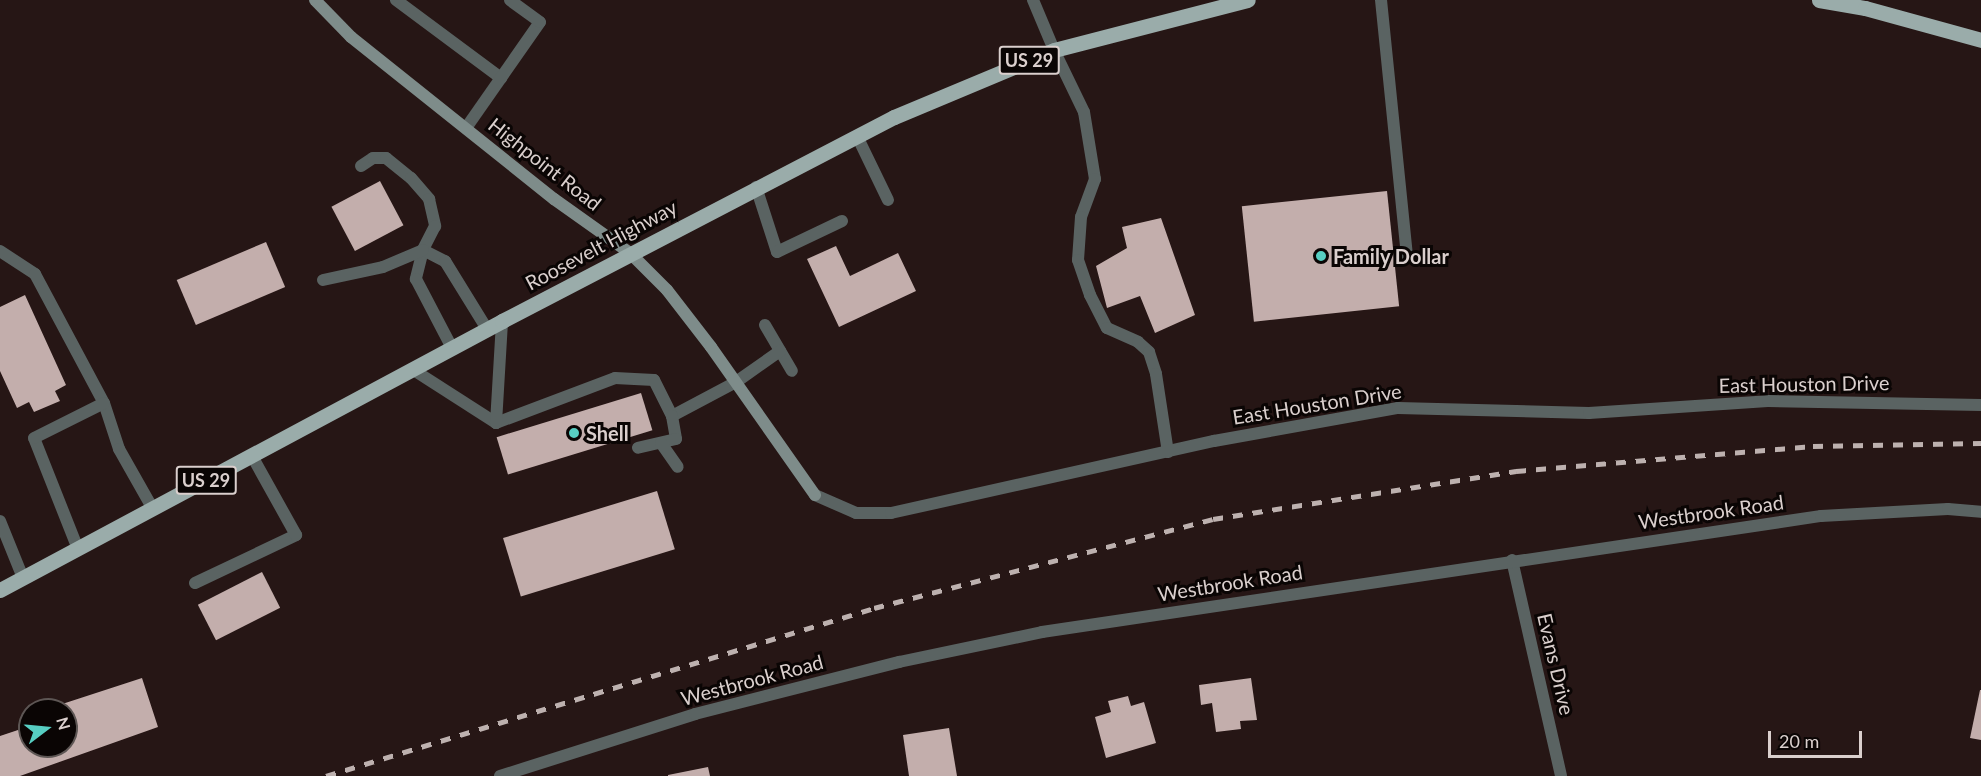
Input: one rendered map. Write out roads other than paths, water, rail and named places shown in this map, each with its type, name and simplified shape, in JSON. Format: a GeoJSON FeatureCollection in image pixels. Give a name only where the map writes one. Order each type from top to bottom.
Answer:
{"type":"FeatureCollection","features":[{"type":"Feature","properties":{"kind":"main road","name":"Roosevelt Highway"},"geometry":{"type":"LineString","coordinates":[[0,590],[630,253],[756,187],[964,85],[1054,50],[1248,0]]}},
{"type":"Feature","properties":{"kind":"main road"},"geometry":{"type":"LineString","coordinates":[[1819,0],[1865,8],[1981,40]]}},
{"type":"Feature","properties":{"kind":"street","name":"Highpoint Road"},"geometry":{"type":"LineString","coordinates":[[315,0],[351,37],[630,253],[667,290],[736,382],[815,495]]}},
{"type":"Feature","properties":{"kind":"street"},"geometry":{"type":"LineString","coordinates":[[466,128],[540,22],[510,0]]}},
{"type":"Feature","properties":{"kind":"street"},"geometry":{"type":"LineString","coordinates":[[1034,0],[1054,50],[1084,112],[1095,179],[1081,217],[1078,260],[1090,295],[1107,328],[1138,342],[1149,352],[1168,452]]}},
{"type":"Feature","properties":{"kind":"street"},"geometry":{"type":"LineString","coordinates":[[1381,0],[1407,258]]}},
{"type":"Feature","properties":{"kind":"street"},"geometry":{"type":"LineString","coordinates":[[399,1],[435,24],[501,78]]}},
{"type":"Feature","properties":{"kind":"street"},"geometry":{"type":"LineString","coordinates":[[858,136],[888,200]]}},
{"type":"Feature","properties":{"kind":"street"},"geometry":{"type":"LineString","coordinates":[[361,166],[373,158],[386,158],[411,178],[429,199],[435,226],[423,250],[416,279],[452,348]]}},
{"type":"Feature","properties":{"kind":"street"},"geometry":{"type":"LineString","coordinates":[[756,187],[777,252],[842,221]]}},
{"type":"Feature","properties":{"kind":"street"},"geometry":{"type":"LineString","coordinates":[[323,280],[383,267],[423,250],[445,261],[487,329]]}},
{"type":"Feature","properties":{"kind":"street"},"geometry":{"type":"LineString","coordinates":[[0,251],[35,274],[104,403],[119,449],[153,509]]}},
{"type":"Feature","properties":{"kind":"street"},"geometry":{"type":"LineString","coordinates":[[496,423],[502,321]]}},
{"type":"Feature","properties":{"kind":"street"},"geometry":{"type":"LineString","coordinates":[[765,326],[792,371]]}},
{"type":"Feature","properties":{"kind":"street"},"geometry":{"type":"LineString","coordinates":[[672,416],[736,382],[780,351]]}},
{"type":"Feature","properties":{"kind":"street"},"geometry":{"type":"LineString","coordinates":[[412,369],[496,423]]}},
{"type":"Feature","properties":{"kind":"street"},"geometry":{"type":"LineString","coordinates":[[496,423],[615,378],[654,380],[672,416],[676,440],[638,448]]}},
{"type":"Feature","properties":{"kind":"street","name":"East Houston Drive"},"geometry":{"type":"LineString","coordinates":[[815,495],[856,513],[891,513],[1168,452],[1398,408],[1589,413],[1768,401],[1981,405]]}},
{"type":"Feature","properties":{"kind":"street"},"geometry":{"type":"LineString","coordinates":[[78,549],[34,438],[104,403]]}},
{"type":"Feature","properties":{"kind":"street"},"geometry":{"type":"LineString","coordinates":[[661,443],[678,467]]}},
{"type":"Feature","properties":{"kind":"street"},"geometry":{"type":"LineString","coordinates":[[195,583],[296,535],[252,456]]}},
{"type":"Feature","properties":{"kind":"street","name":"Westbrook Road"},"geometry":{"type":"LineString","coordinates":[[500,776],[695,714],[899,662],[1042,632],[1512,560],[1821,516],[1948,509],[1981,512]]}},
{"type":"Feature","properties":{"kind":"street"},"geometry":{"type":"LineString","coordinates":[[0,521],[22,578]]}},
{"type":"Feature","properties":{"kind":"street","name":"Evans Drive"},"geometry":{"type":"LineString","coordinates":[[1512,560],[1561,776]]}},
{"type":"Feature","properties":{"kind":"railway"},"geometry":{"type":"LineString","coordinates":[[326,776],[874,608],[1213,519],[1516,471],[1813,446],[1981,443]]}},
{"type":"Feature","properties":{"kind":"place","name":"Family Dollar"},"geometry":{"type":"Point","coordinates":[1321,256]}},
{"type":"Feature","properties":{"kind":"place","name":"Shell"},"geometry":{"type":"Point","coordinates":[574,433]}}]}
